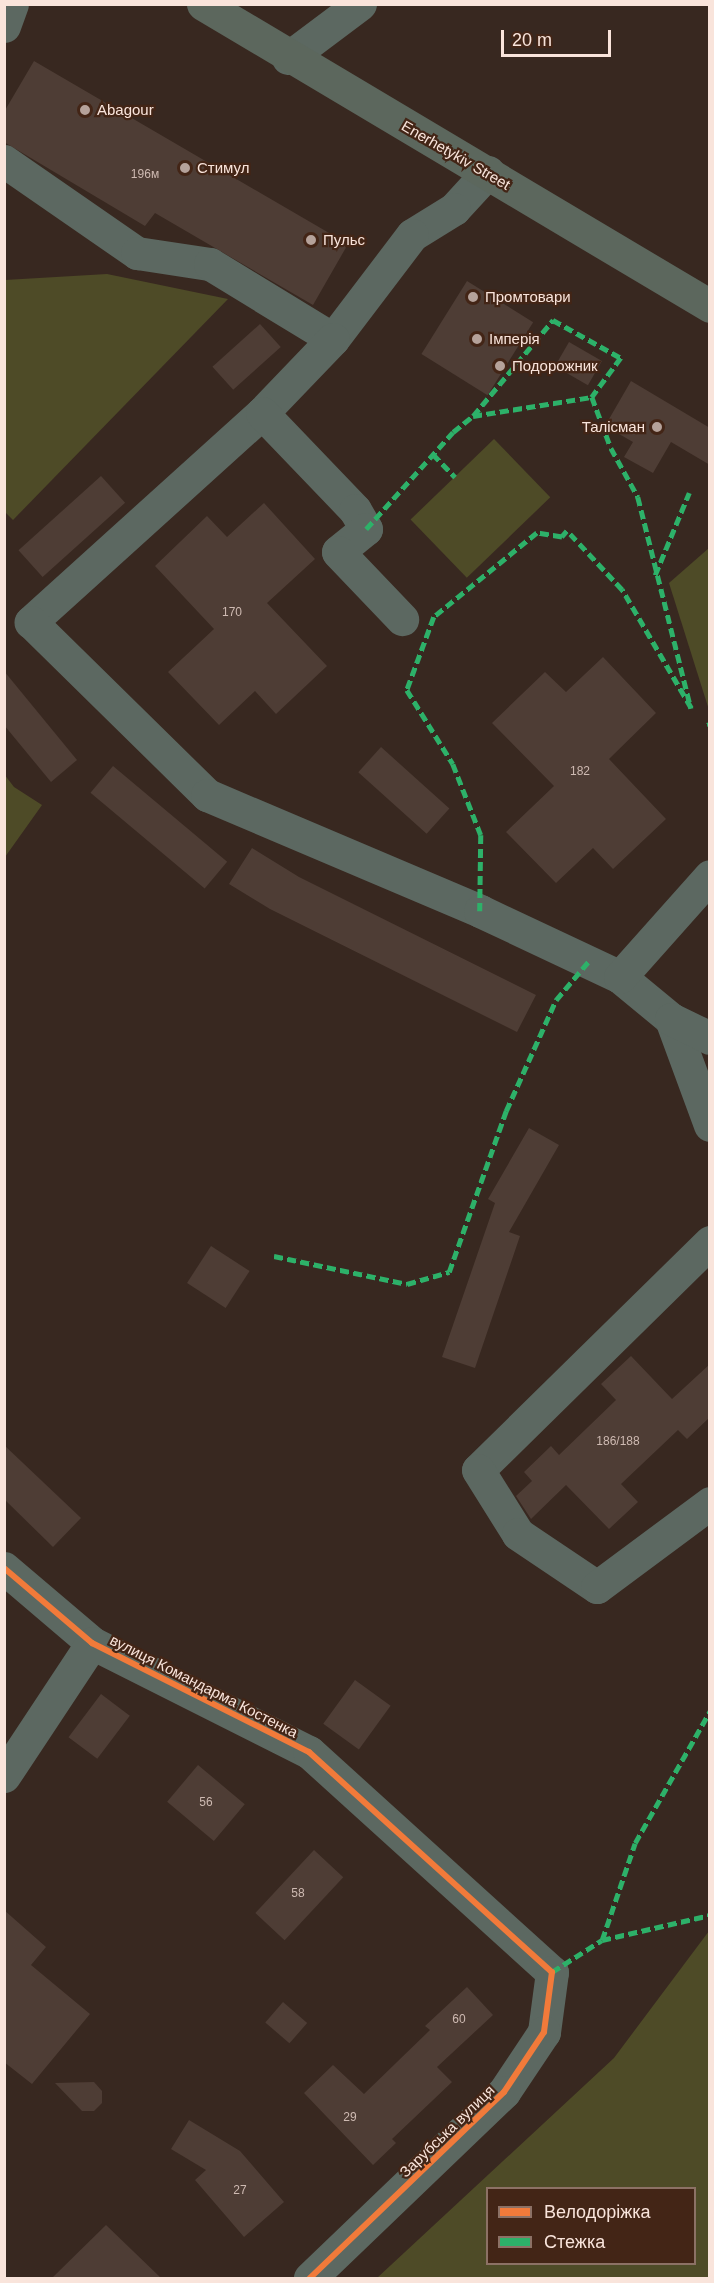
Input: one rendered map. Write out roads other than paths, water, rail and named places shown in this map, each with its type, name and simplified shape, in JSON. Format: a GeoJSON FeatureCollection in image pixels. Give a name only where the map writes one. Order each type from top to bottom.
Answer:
{"type":"FeatureCollection","features":[{"type":"Feature","properties":{"kind":"main road","name":"Enerhetykiv Street"},"geometry":{"type":"LineString","coordinates":[[203,4],[288,58],[488,172],[710,306]]}},
{"type":"Feature","properties":{"kind":"street"},"geometry":{"type":"LineString","coordinates":[[4,26],[12,4]]}},
{"type":"Feature","properties":{"kind":"street"},"geometry":{"type":"LineString","coordinates":[[288,58],[360,4]]}},
{"type":"Feature","properties":{"kind":"street"},"geometry":{"type":"LineString","coordinates":[[4,161],[137,253],[210,264],[333,339]]}},
{"type":"Feature","properties":{"kind":"street"},"geometry":{"type":"LineString","coordinates":[[488,172],[454,209],[412,235],[333,339],[262,413],[18,626],[207,795],[480,911],[620,977],[671,1019],[710,1038]]}},
{"type":"Feature","properties":{"kind":"street"},"geometry":{"type":"LineString","coordinates":[[262,413],[355,510],[366,529],[338,552],[402,619]]}},
{"type":"Feature","properties":{"kind":"street"},"geometry":{"type":"LineString","coordinates":[[620,977],[710,876]]}},
{"type":"Feature","properties":{"kind":"street"},"geometry":{"type":"LineString","coordinates":[[671,1019],[710,1125]]}},
{"type":"Feature","properties":{"kind":"street"},"geometry":{"type":"LineString","coordinates":[[710,1242],[478,1470],[518,1534],[597,1587],[710,1503]]}},
{"type":"Feature","properties":{"kind":"street","name":"вулиця Командарма Костенка"},"geometry":{"type":"LineString","coordinates":[[4,1568],[93,1643],[309,1752],[552,1972]]}},
{"type":"Feature","properties":{"kind":"street"},"geometry":{"type":"LineString","coordinates":[[4,1776],[93,1643]]}},
{"type":"Feature","properties":{"kind":"street","name":"Зарубська вулиця"},"geometry":{"type":"LineString","coordinates":[[310,2278],[504,2092],[544,2032],[552,1972]]}},
{"type":"Feature","properties":{"kind":"place","name":"Abagour"},"geometry":{"type":"Point","coordinates":[85,110]}},
{"type":"Feature","properties":{"kind":"place","name":"Стимул"},"geometry":{"type":"Point","coordinates":[185,168]}},
{"type":"Feature","properties":{"kind":"place","name":"Пульс"},"geometry":{"type":"Point","coordinates":[311,240]}},
{"type":"Feature","properties":{"kind":"place","name":"Промтовари"},"geometry":{"type":"Point","coordinates":[473,297]}},
{"type":"Feature","properties":{"kind":"place","name":"Імперія"},"geometry":{"type":"Point","coordinates":[477,339]}},
{"type":"Feature","properties":{"kind":"place","name":"Подорожник"},"geometry":{"type":"Point","coordinates":[500,366]}},
{"type":"Feature","properties":{"kind":"place","name":"Талісман"},"geometry":{"type":"Point","coordinates":[657,427]}}]}
